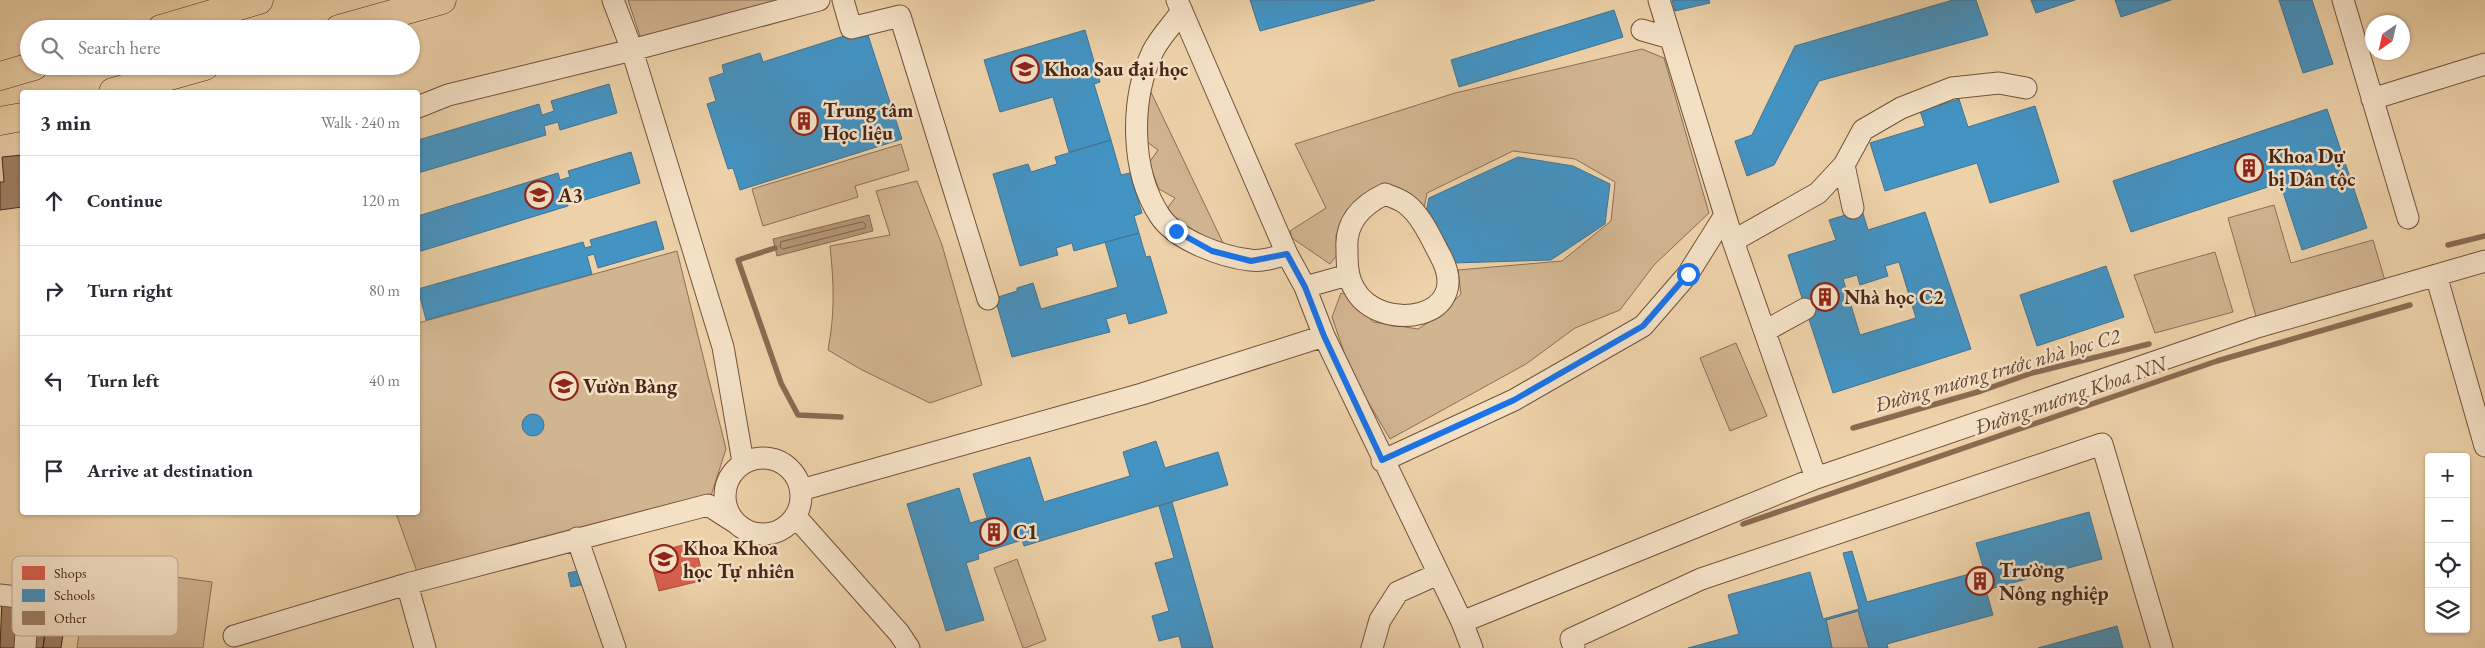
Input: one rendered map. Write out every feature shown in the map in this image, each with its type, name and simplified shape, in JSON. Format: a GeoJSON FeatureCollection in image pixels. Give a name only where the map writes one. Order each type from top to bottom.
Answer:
{"type":"FeatureCollection","features":[{"type":"Feature","properties":{"kind":"highway"},"geometry":{"type":"LineString","coordinates":[[191,20],[259,0]]}},
{"type":"Feature","properties":{"kind":"highway"},"geometry":{"type":"LineString","coordinates":[[371,20],[442,0]]}},
{"type":"Feature","properties":{"kind":"highway"},"geometry":{"type":"LineString","coordinates":[[0,76],[20,70]]}},
{"type":"Feature","properties":{"kind":"highway"},"geometry":{"type":"LineString","coordinates":[[120,90],[173,75]]}},
{"type":"Feature","properties":{"kind":"highway"},"geometry":{"type":"LineString","coordinates":[[0,122],[20,117]]}},
{"type":"Feature","properties":{"kind":"street"},"geometry":{"type":"LineString","coordinates":[[613,0],[632,50],[723,347],[743,462]]}},
{"type":"Feature","properties":{"kind":"street"},"geometry":{"type":"LineString","coordinates":[[420,106],[448,95],[632,50],[819,0]]}},
{"type":"Feature","properties":{"kind":"street"},"geometry":{"type":"LineString","coordinates":[[843,0],[851,28],[900,16],[988,299]]}},
{"type":"Feature","properties":{"kind":"street"},"geometry":{"type":"LineString","coordinates":[[1659,0],[1733,242],[1816,478]]}},
{"type":"Feature","properties":{"kind":"street"},"geometry":{"type":"LineString","coordinates":[[2343,0],[2352,22],[2372,99],[2408,218]]}},
{"type":"Feature","properties":{"kind":"street"},"geometry":{"type":"LineString","coordinates":[[1179,5],[1153,50],[1144,81],[1136,141],[1140,163],[1149,192],[1160,216],[1176,231],[1212,251],[1251,261],[1287,254]]}},
{"type":"Feature","properties":{"kind":"street"},"geometry":{"type":"LineString","coordinates":[[1179,5],[1287,254],[1305,287],[1324,336],[1382,460],[1462,622],[1472,648]]}},
{"type":"Feature","properties":{"kind":"street"},"geometry":{"type":"LineString","coordinates":[[1642,30],[1670,38]]}},
{"type":"Feature","properties":{"kind":"street"},"geometry":{"type":"LineString","coordinates":[[2372,99],[2485,64]]}},
{"type":"Feature","properties":{"kind":"street"},"geometry":{"type":"LineString","coordinates":[[1733,242],[1818,193],[1844,165],[1863,130],[1901,108],[1952,88],[1999,83],[2026,88]]}},
{"type":"Feature","properties":{"kind":"street"},"geometry":{"type":"LineString","coordinates":[[1844,165],[1853,208]]}},
{"type":"Feature","properties":{"kind":"street"},"geometry":{"type":"LineString","coordinates":[[1385,194],[1406,204],[1423,224],[1442,259],[1449,278],[1447,294],[1429,310],[1414,317],[1395,315],[1373,307],[1356,292],[1348,275],[1346,240],[1352,221],[1368,202],[1385,194]]}},
{"type":"Feature","properties":{"kind":"street"},"geometry":{"type":"LineString","coordinates":[[1382,460],[1514,400],[1643,326],[1688,274],[1725,215]]}},
{"type":"Feature","properties":{"kind":"street"},"geometry":{"type":"LineString","coordinates":[[1462,622],[1816,478],[2254,328],[2485,262]]}},
{"type":"Feature","properties":{"kind":"street"},"geometry":{"type":"LineString","coordinates":[[1305,287],[1348,275]]}},
{"type":"Feature","properties":{"kind":"street"},"geometry":{"type":"LineString","coordinates":[[2436,275],[2485,446]]}},
{"type":"Feature","properties":{"kind":"street"},"geometry":{"type":"LineString","coordinates":[[1765,331],[1805,309]]}},
{"type":"Feature","properties":{"kind":"street"},"geometry":{"type":"LineString","coordinates":[[801,490],[1142,394],[1324,336]]}},
{"type":"Feature","properties":{"kind":"street"},"geometry":{"type":"LineString","coordinates":[[1574,648],[1571,640],[1701,579],[2102,444],[2162,648]]}},
{"type":"Feature","properties":{"kind":"street"},"geometry":{"type":"LineString","coordinates":[[234,636],[406,584],[708,504],[744,529],[762,534],[781,530],[796,517],[802,500],[801,490],[792,471],[774,459],[753,458],[743,462],[728,479],[725,491],[729,514],[736,523]]}},
{"type":"Feature","properties":{"kind":"street"},"geometry":{"type":"LineString","coordinates":[[796,517],[899,633],[908,648]]}},
{"type":"Feature","properties":{"kind":"street"},"geometry":{"type":"LineString","coordinates":[[577,538],[615,648]]}},
{"type":"Feature","properties":{"kind":"street"},"geometry":{"type":"LineString","coordinates":[[1372,648],[1380,620],[1398,592],[1438,574]]}},
{"type":"Feature","properties":{"kind":"street"},"geometry":{"type":"LineString","coordinates":[[406,584],[425,648]]}},
{"type":"Feature","properties":{"kind":"shaded area"},"geometry":{"type":"Polygon","coordinates":[[[628,0],[781,0],[641,39],[628,0]]]}},
{"type":"Feature","properties":{"kind":"shaded area"},"geometry":{"type":"Polygon","coordinates":[[[1642,49],[1664,58],[1709,213],[1654,265],[1620,310],[1575,328],[1526,364],[1390,439],[1351,373],[1332,317],[1341,293],[1348,295],[1373,322],[1418,329],[1441,314],[1461,294],[1458,270],[1562,261],[1611,221],[1615,182],[1575,159],[1513,151],[1427,193],[1423,214],[1407,200],[1355,202],[1336,235],[1337,255],[1330,264],[1292,238],[1290,231],[1326,208],[1295,144],[1455,93],[1642,49]]]}},
{"type":"Feature","properties":{"kind":"shaded area"},"geometry":{"type":"Polygon","coordinates":[[[1149,88],[1224,245],[1199,240],[1166,210],[1175,198],[1159,189],[1149,163],[1158,150],[1143,139],[1149,88]]]}},
{"type":"Feature","properties":{"kind":"shaded area"},"geometry":{"type":"Polygon","coordinates":[[[901,144],[909,170],[855,186],[858,197],[763,226],[752,189],[901,144]]]}},
{"type":"Feature","properties":{"kind":"shaded area"},"geometry":{"type":"Polygon","coordinates":[[[917,181],[942,245],[982,385],[930,403],[862,370],[828,350],[833,298],[830,246],[890,235],[876,191],[917,181]]]}},
{"type":"Feature","properties":{"kind":"shaded area"},"geometry":{"type":"Polygon","coordinates":[[[2274,205],[2291,263],[2373,240],[2386,284],[2257,320],[2228,218],[2274,205]]]}},
{"type":"Feature","properties":{"kind":"shaded area","name":"Vườn Bàng"},"geometry":{"type":"Polygon","coordinates":[[[677,251],[726,449],[708,505],[417,572],[397,515],[420,515],[420,322],[677,251]]]}},
{"type":"Feature","properties":{"kind":"shaded area"},"geometry":{"type":"Polygon","coordinates":[[[2215,252],[2233,312],[2155,333],[2134,275],[2215,252]]]}},
{"type":"Feature","properties":{"kind":"shaded area"},"geometry":{"type":"Polygon","coordinates":[[[1736,343],[1767,416],[1730,431],[1700,358],[1736,343]]]}},
{"type":"Feature","properties":{"kind":"shaded area"},"geometry":{"type":"Polygon","coordinates":[[[1017,559],[1046,640],[1025,648],[1023,648],[994,568],[1017,559]]]}},
{"type":"Feature","properties":{"kind":"shaded area"},"geometry":{"type":"Polygon","coordinates":[[[178,577],[212,582],[203,648],[77,648],[79,636],[178,636],[178,577]]]}},
{"type":"Feature","properties":{"kind":"shaded area"},"geometry":{"type":"Polygon","coordinates":[[[1858,611],[1869,648],[1832,648],[1826,620],[1858,611]]]}},
{"type":"Feature","properties":{"kind":"water"},"geometry":{"type":"Polygon","coordinates":[[[869,215],[873,231],[777,256],[773,239],[869,215]]]}},
{"type":"Feature","properties":{"kind":"building: Shops"},"geometry":{"type":"Polygon","coordinates":[[[694,542],[704,580],[659,591],[649,554],[694,542]]]}},
{"type":"Feature","properties":{"kind":"building: Schools"},"geometry":{"type":"Polygon","coordinates":[[[1250,0],[1375,0],[1260,31],[1250,0]]]}},
{"type":"Feature","properties":{"kind":"building: Schools"},"geometry":{"type":"Polygon","coordinates":[[[1672,0],[1709,0],[1710,3],[1675,11],[1672,0]]]}},
{"type":"Feature","properties":{"kind":"building: Schools"},"geometry":{"type":"Polygon","coordinates":[[[1953,0],[1976,0],[1988,35],[1819,81],[1774,165],[1747,176],[1735,141],[1752,135],[1795,46],[1953,0]]]}},
{"type":"Feature","properties":{"kind":"building: Schools"},"geometry":{"type":"Polygon","coordinates":[[[2031,0],[2075,0],[2036,13],[2031,0]]]}},
{"type":"Feature","properties":{"kind":"building: Schools"},"geometry":{"type":"Polygon","coordinates":[[[2115,0],[2171,0],[2121,17],[2115,0]]]}},
{"type":"Feature","properties":{"kind":"building: Schools"},"geometry":{"type":"Polygon","coordinates":[[[2279,0],[2312,0],[2333,64],[2303,73],[2279,0]]]}},
{"type":"Feature","properties":{"kind":"building: Schools"},"geometry":{"type":"Polygon","coordinates":[[[1614,10],[1623,37],[1459,87],[1451,60],[1614,10]]]}},
{"type":"Feature","properties":{"kind":"building: Schools","name":"Trung tâm Học liệu"},"geometry":{"type":"Polygon","coordinates":[[[866,29],[902,139],[740,190],[733,168],[728,169],[707,104],[716,101],[709,78],[724,73],[722,65],[760,53],[763,62],[866,29]]]}},
{"type":"Feature","properties":{"kind":"building: Schools"},"geometry":{"type":"Polygon","coordinates":[[[1085,30],[1100,82],[1094,84],[1111,140],[1069,152],[1053,97],[1000,112],[984,60],[1085,30]]]}},
{"type":"Feature","properties":{"kind":"building: Schools"},"geometry":{"type":"Polygon","coordinates":[[[609,84],[617,113],[560,130],[558,122],[544,126],[546,135],[420,172],[420,139],[539,104],[542,115],[554,111],[551,101],[609,84]]]}},
{"type":"Feature","properties":{"kind":"building: Schools"},"geometry":{"type":"Polygon","coordinates":[[[1959,99],[1968,127],[2035,106],[2059,182],[1990,203],[1977,163],[1885,191],[1870,143],[1925,126],[1920,111],[1959,99]]]}},
{"type":"Feature","properties":{"kind":"building: Schools","name":"Khoa Dự bị Dân tộc"},"geometry":{"type":"Polygon","coordinates":[[[2327,109],[2367,228],[2302,250],[2280,183],[2131,232],[2113,181],[2327,109]]]}},
{"type":"Feature","properties":{"kind":"building: Schools"},"geometry":{"type":"Polygon","coordinates":[[[1111,140],[1121,175],[1130,173],[1142,213],[1134,216],[1139,233],[1074,251],[1072,243],[1056,248],[1058,255],[1020,266],[993,174],[1028,164],[1031,172],[1057,164],[1055,157],[1111,140]]]}},
{"type":"Feature","properties":{"kind":"building: Schools"},"geometry":{"type":"Polygon","coordinates":[[[631,152],[640,183],[578,202],[574,187],[563,190],[568,206],[420,251],[420,215],[558,173],[560,180],[570,177],[568,171],[631,152]]]}},
{"type":"Feature","properties":{"kind":"building: Schools"},"geometry":{"type":"Polygon","coordinates":[[[1518,157],[1573,166],[1610,184],[1605,224],[1551,260],[1453,263],[1424,221],[1429,198],[1518,157]]]}},
{"type":"Feature","properties":{"kind":"building: Schools","name":"Nhà học C2"},"geometry":{"type":"Polygon","coordinates":[[[1862,210],[1868,230],[1925,212],[1971,349],[1833,393],[1788,255],[1836,240],[1829,220],[1862,210]],[[1899,262],[1885,266],[1888,276],[1860,285],[1857,275],[1843,279],[1860,335],[1916,318],[1899,262]]]}},
{"type":"Feature","properties":{"kind":"building: Schools"},"geometry":{"type":"Polygon","coordinates":[[[656,221],[664,249],[598,268],[594,254],[587,256],[592,274],[426,320],[420,297],[420,288],[583,242],[585,248],[592,246],[590,240],[656,221]]]}},
{"type":"Feature","properties":{"kind":"building: Schools"},"geometry":{"type":"Polygon","coordinates":[[[1139,233],[1146,257],[1150,256],[1167,313],[1129,324],[1126,313],[1106,319],[1110,332],[1012,357],[995,298],[1017,291],[1017,288],[1033,283],[1041,309],[1118,287],[1105,242],[1139,233]]]}},
{"type":"Feature","properties":{"kind":"building: Schools"},"geometry":{"type":"Polygon","coordinates":[[[2106,266],[2124,317],[2037,346],[2020,295],[2106,266]]]}},
{"type":"Feature","properties":{"kind":"building: Schools"},"geometry":{"type":"Polygon","coordinates":[[[533,414],[541,417],[544,425],[541,433],[533,436],[525,433],[522,425],[525,417],[533,414]]]}},
{"type":"Feature","properties":{"kind":"building: Schools","name":"C1"},"geometry":{"type":"Polygon","coordinates":[[[1156,441],[1165,468],[1218,452],[1228,485],[1024,546],[1022,540],[978,554],[979,559],[966,563],[984,620],[946,631],[907,504],[959,488],[970,523],[987,518],[973,474],[1030,457],[1044,502],[1130,476],[1123,452],[1156,441]]]}},
{"type":"Feature","properties":{"kind":"building: Schools"},"geometry":{"type":"Polygon","coordinates":[[[1172,502],[1213,648],[1182,648],[1179,636],[1159,641],[1152,616],[1169,611],[1155,563],[1174,558],[1159,506],[1172,502]]]}},
{"type":"Feature","properties":{"kind":"building: Schools","name":"Trường Nông nghiệp"},"geometry":{"type":"Polygon","coordinates":[[[2089,512],[2102,559],[1986,590],[1993,615],[1887,644],[1888,648],[1869,648],[1858,611],[1826,620],[1832,648],[1688,648],[1739,634],[1728,595],[1810,572],[1823,619],[1859,609],[1843,553],[1852,551],[1867,602],[1984,570],[1976,543],[2089,512]]]}},
{"type":"Feature","properties":{"kind":"building: Schools"},"geometry":{"type":"Polygon","coordinates":[[[582,570],[585,584],[571,587],[568,573],[582,570]]]}},
{"type":"Feature","properties":{"kind":"building: Schools","name":"Trường Nông nghiệp"},"geometry":{"type":"Polygon","coordinates":[[[2117,626],[2123,648],[2038,648],[2117,626]]]}},
{"type":"Feature","properties":{"kind":"building: Other"},"geometry":{"type":"Polygon","coordinates":[[[20,155],[20,207],[0,210],[0,182],[4,182],[2,157],[20,155]]]}},
{"type":"Feature","properties":{"kind":"building: Other"},"geometry":{"type":"Polygon","coordinates":[[[2,599],[12,600],[12,636],[21,636],[20,648],[0,648],[2,599]]]}},
{"type":"Feature","properties":{"kind":"building: Other"},"geometry":{"type":"Polygon","coordinates":[[[31,636],[45,636],[43,648],[30,648],[31,636]]]}},
{"type":"Feature","properties":{"kind":"building: Other"},"geometry":{"type":"Polygon","coordinates":[[[45,636],[63,636],[61,648],[43,648],[45,636]]]}},
{"type":"Feature","properties":{"kind":"waterway"},"geometry":{"type":"LineString","coordinates":[[2448,245],[2485,236]]}},
{"type":"Feature","properties":{"kind":"waterway"},"geometry":{"type":"LineString","coordinates":[[775,248],[738,260],[781,383],[798,415],[841,417]]}},
{"type":"Feature","properties":{"kind":"waterway","name":"Đường mương Khoa NN"},"geometry":{"type":"LineString","coordinates":[[1743,524],[2217,361],[2410,305]]}},
{"type":"Feature","properties":{"kind":"waterway","name":"Đường mương trước nhà học C2"},"geometry":{"type":"LineString","coordinates":[[1853,428],[1981,391],[2032,373],[2149,344]]}},
{"type":"Feature","properties":{"kind":"place","name":"Khoa Sau đại học"},"geometry":{"type":"Point","coordinates":[1025,69]}},
{"type":"Feature","properties":{"kind":"place","name":"Trung tâm Học liệu"},"geometry":{"type":"Point","coordinates":[804,121]}},
{"type":"Feature","properties":{"kind":"place","name":"Khoa Dự bị Dân tộc"},"geometry":{"type":"Point","coordinates":[2249,168]}},
{"type":"Feature","properties":{"kind":"place","name":"A3"},"geometry":{"type":"Point","coordinates":[539,195]}},
{"type":"Feature","properties":{"kind":"place","name":"Nhà học C2"},"geometry":{"type":"Point","coordinates":[1825,297]}},
{"type":"Feature","properties":{"kind":"place","name":"Vườn Bàng"},"geometry":{"type":"Point","coordinates":[564,386]}},
{"type":"Feature","properties":{"kind":"place","name":"C1"},"geometry":{"type":"Point","coordinates":[994,532]}},
{"type":"Feature","properties":{"kind":"place","name":"Khoa Khoa học Tự nhiên"},"geometry":{"type":"Point","coordinates":[664,559]}},
{"type":"Feature","properties":{"kind":"place","name":"Trường Nông nghiệp"},"geometry":{"type":"Point","coordinates":[1980,581]}},
{"type":"Feature","properties":{"kind":"route"},"geometry":{"type":"LineString","coordinates":[[1176,231],[1212,251],[1251,261],[1287,254],[1305,287],[1324,336],[1382,460],[1514,400],[1643,326],[1688,274]]}}]}
